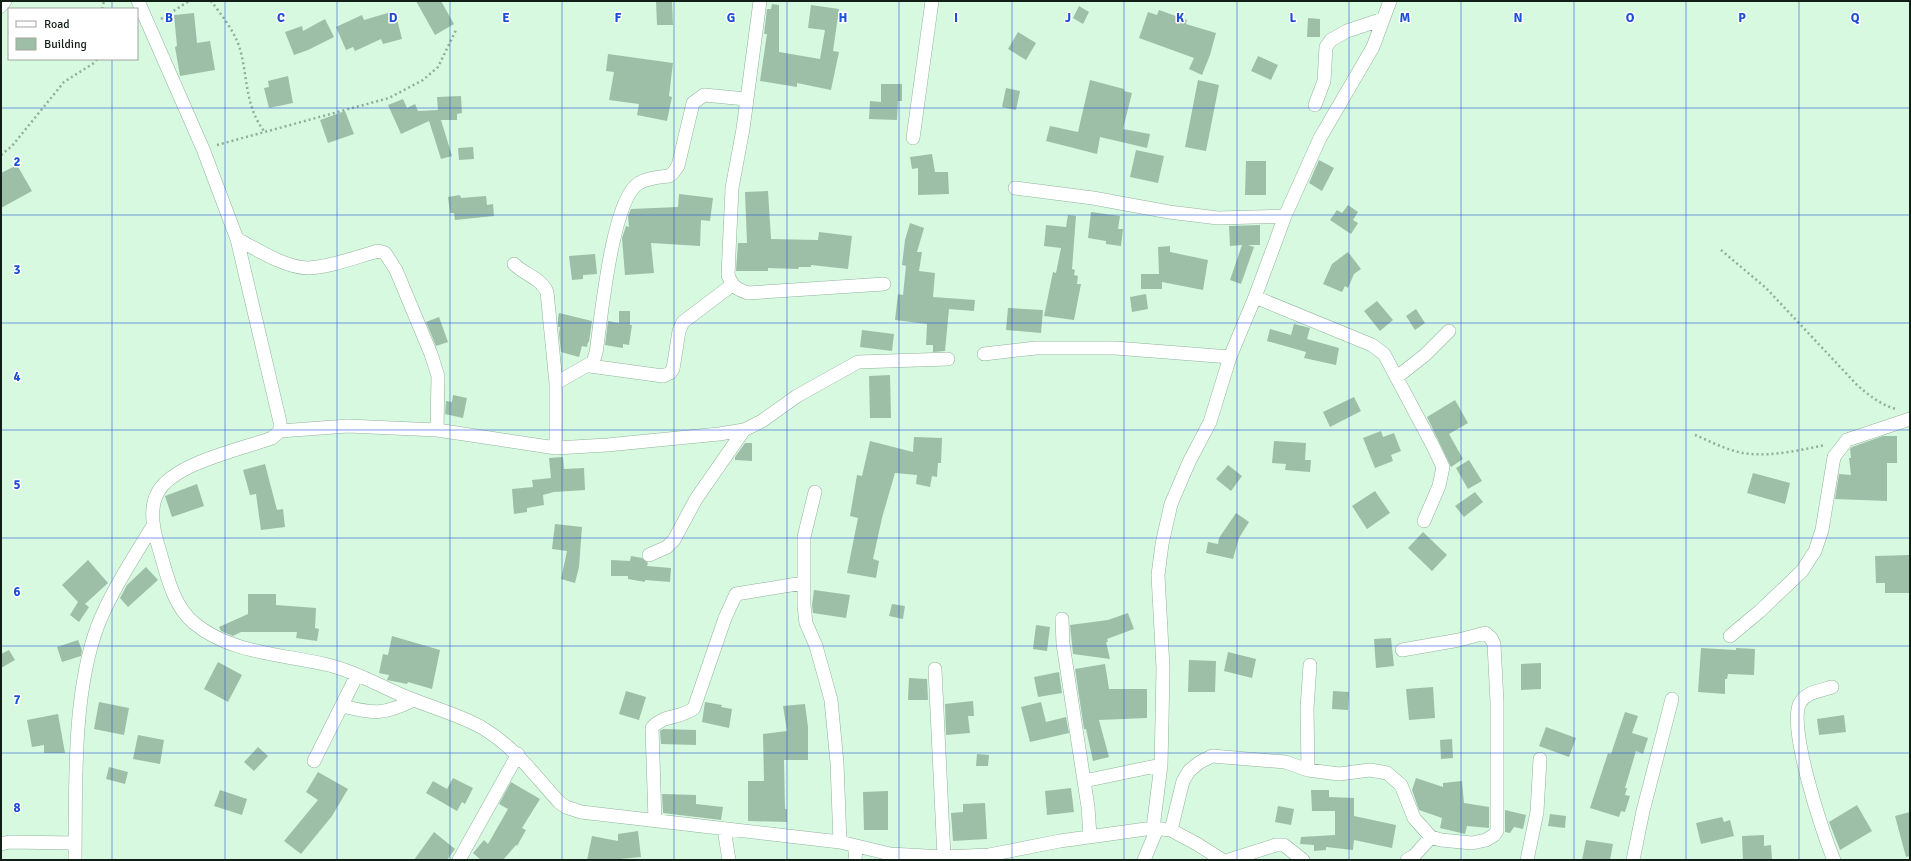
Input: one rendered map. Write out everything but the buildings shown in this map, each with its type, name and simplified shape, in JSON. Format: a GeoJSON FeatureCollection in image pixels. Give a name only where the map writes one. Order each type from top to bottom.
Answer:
{"type":"FeatureCollection","features":[{"type":"Feature","properties":{"kind":"street"},"geometry":{"type":"LineString","coordinates":[[1,6],[5,1]]}},
{"type":"Feature","properties":{"kind":"street"},"geometry":{"type":"LineString","coordinates":[[138,1],[203,149],[236,239],[270,376],[280,422],[280,431]]}},
{"type":"Feature","properties":{"kind":"street"},"geometry":{"type":"LineString","coordinates":[[760,1],[732,188],[728,275],[732,285],[738,290],[748,292],[884,284]]}},
{"type":"Feature","properties":{"kind":"street"},"geometry":{"type":"LineString","coordinates":[[913,138],[932,1]]}},
{"type":"Feature","properties":{"kind":"street"},"geometry":{"type":"LineString","coordinates":[[1144,860],[1155,828],[1161,766],[1163,668],[1158,575],[1162,544],[1171,504],[1189,462],[1210,422],[1230,357],[1256,297],[1285,216],[1320,138],[1373,47],[1390,1]]}},
{"type":"Feature","properties":{"kind":"street"},"geometry":{"type":"LineString","coordinates":[[1315,106],[1324,81],[1326,47],[1330,40],[1347,31],[1383,19]]}},
{"type":"Feature","properties":{"kind":"street"},"geometry":{"type":"LineString","coordinates":[[556,383],[590,366],[593,362],[596,353],[613,235],[630,190],[639,182],[669,176],[673,173],[678,166],[693,103],[699,97],[704,94],[746,99]]}},
{"type":"Feature","properties":{"kind":"street"},"geometry":{"type":"LineString","coordinates":[[1015,188],[1093,198],[1169,212],[1218,218],[1285,216]]}},
{"type":"Feature","properties":{"kind":"street"},"geometry":{"type":"LineString","coordinates":[[236,239],[292,266],[308,268],[378,251],[385,253],[396,270],[431,354],[438,376],[439,396],[437,430]]}},
{"type":"Feature","properties":{"kind":"street"},"geometry":{"type":"LineString","coordinates":[[514,264],[522,271],[542,282],[547,292],[556,383],[556,448]]}},
{"type":"Feature","properties":{"kind":"street"},"geometry":{"type":"LineString","coordinates":[[590,366],[664,376],[670,373],[672,369],[678,331],[683,322],[732,285]]}},
{"type":"Feature","properties":{"kind":"street"},"geometry":{"type":"LineString","coordinates":[[1256,297],[1372,345],[1384,354],[1443,467],[1439,486],[1424,522]]}},
{"type":"Feature","properties":{"kind":"street"},"geometry":{"type":"LineString","coordinates":[[1397,377],[1425,355],[1450,331]]}},
{"type":"Feature","properties":{"kind":"street"},"geometry":{"type":"LineString","coordinates":[[984,354],[1036,348],[1107,348],[1230,357]]}},
{"type":"Feature","properties":{"kind":"street"},"geometry":{"type":"LineString","coordinates":[[948,359],[858,362],[798,396],[762,421],[744,430],[719,434],[607,445],[556,448],[437,430],[348,426],[280,431],[272,438],[191,465],[168,480],[158,492],[154,507],[152,527],[170,583],[182,609],[192,622],[225,641],[246,648],[325,664],[357,675],[480,727],[506,743],[518,754],[555,798],[566,807],[581,812],[840,842],[890,854],[944,857],[989,855],[1090,836],[1155,828],[1171,830],[1222,860]]}},
{"type":"Feature","properties":{"kind":"street"},"geometry":{"type":"LineString","coordinates":[[1730,636],[1760,611],[1802,571],[1815,551],[1822,530],[1834,458],[1847,440],[1910,419]]}},
{"type":"Feature","properties":{"kind":"street"},"geometry":{"type":"LineString","coordinates":[[649,555],[667,547],[674,540],[696,499],[744,430]]}},
{"type":"Feature","properties":{"kind":"street"},"geometry":{"type":"LineString","coordinates":[[815,492],[804,537],[803,583],[806,623],[816,646],[830,700],[837,763],[840,842]]}},
{"type":"Feature","properties":{"kind":"street"},"geometry":{"type":"LineString","coordinates":[[75,860],[79,727],[88,662],[98,626],[108,602],[152,527]]}},
{"type":"Feature","properties":{"kind":"street"},"geometry":{"type":"LineString","coordinates":[[655,820],[652,728],[657,721],[688,713],[694,708],[725,618],[736,594],[803,583]]}},
{"type":"Feature","properties":{"kind":"street"},"geometry":{"type":"LineString","coordinates":[[1062,620],[1063,644],[1084,781],[1090,836]]}},
{"type":"Feature","properties":{"kind":"street"},"geometry":{"type":"LineString","coordinates":[[1171,830],[1182,781],[1200,762],[1212,756],[1284,762],[1308,770],[1339,774],[1370,770],[1387,773],[1401,785],[1414,818],[1431,837],[1441,840],[1472,843],[1486,840],[1494,835],[1497,831],[1497,702],[1494,644],[1491,638],[1485,633],[1459,640],[1402,650]]}},
{"type":"Feature","properties":{"kind":"street"},"geometry":{"type":"LineString","coordinates":[[1308,770],[1307,708],[1310,665]]}},
{"type":"Feature","properties":{"kind":"street"},"geometry":{"type":"LineString","coordinates":[[935,669],[944,857]]}},
{"type":"Feature","properties":{"kind":"street"},"geometry":{"type":"LineString","coordinates":[[314,761],[357,675]]}},
{"type":"Feature","properties":{"kind":"street"},"geometry":{"type":"LineString","coordinates":[[1832,687],[1812,693],[1804,698],[1799,705],[1797,724],[1805,771],[1834,860]]}},
{"type":"Feature","properties":{"kind":"street"},"geometry":{"type":"LineString","coordinates":[[1633,860],[1643,811],[1672,699]]}},
{"type":"Feature","properties":{"kind":"street"},"geometry":{"type":"LineString","coordinates":[[342,706],[374,713],[396,709],[414,700]]}},
{"type":"Feature","properties":{"kind":"street"},"geometry":{"type":"LineString","coordinates":[[459,860],[518,754]]}},
{"type":"Feature","properties":{"kind":"street"},"geometry":{"type":"LineString","coordinates":[[1527,860],[1537,812],[1540,759]]}},
{"type":"Feature","properties":{"kind":"street"},"geometry":{"type":"LineString","coordinates":[[1084,781],[1161,766]]}},
{"type":"Feature","properties":{"kind":"street"},"geometry":{"type":"LineString","coordinates":[[724,829],[729,860]]}},
{"type":"Feature","properties":{"kind":"street"},"geometry":{"type":"LineString","coordinates":[[1407,860],[1414,856],[1431,837]]}},
{"type":"Feature","properties":{"kind":"street"},"geometry":{"type":"LineString","coordinates":[[1,844],[9,842],[75,843]]}},
{"type":"Feature","properties":{"kind":"street"},"geometry":{"type":"LineString","coordinates":[[1229,860],[1276,845],[1284,845],[1303,860]]}},
{"type":"Feature","properties":{"kind":"street"},"geometry":{"type":"LineString","coordinates":[[855,860],[856,846]]}},
{"type":"Feature","properties":{"kind":"path"},"geometry":{"type":"LineString","coordinates":[[148,26],[189,1]]}},
{"type":"Feature","properties":{"kind":"path"},"geometry":{"type":"LineString","coordinates":[[211,1],[222,15],[240,47],[251,108],[256,121],[264,131]]}},
{"type":"Feature","properties":{"kind":"path"},"geometry":{"type":"LineString","coordinates":[[203,149],[264,131],[389,98],[423,80],[438,67],[456,30]]}},
{"type":"Feature","properties":{"kind":"path"},"geometry":{"type":"LineString","coordinates":[[1,155],[12,146],[64,82],[94,63],[96,60]]}},
{"type":"Feature","properties":{"kind":"path"},"geometry":{"type":"LineString","coordinates":[[1720,250],[1766,288],[1858,386],[1886,406],[1898,410]]}},
{"type":"Feature","properties":{"kind":"path"},"geometry":{"type":"LineString","coordinates":[[1695,435],[1737,452],[1751,454],[1795,451],[1847,440]]}}]}
